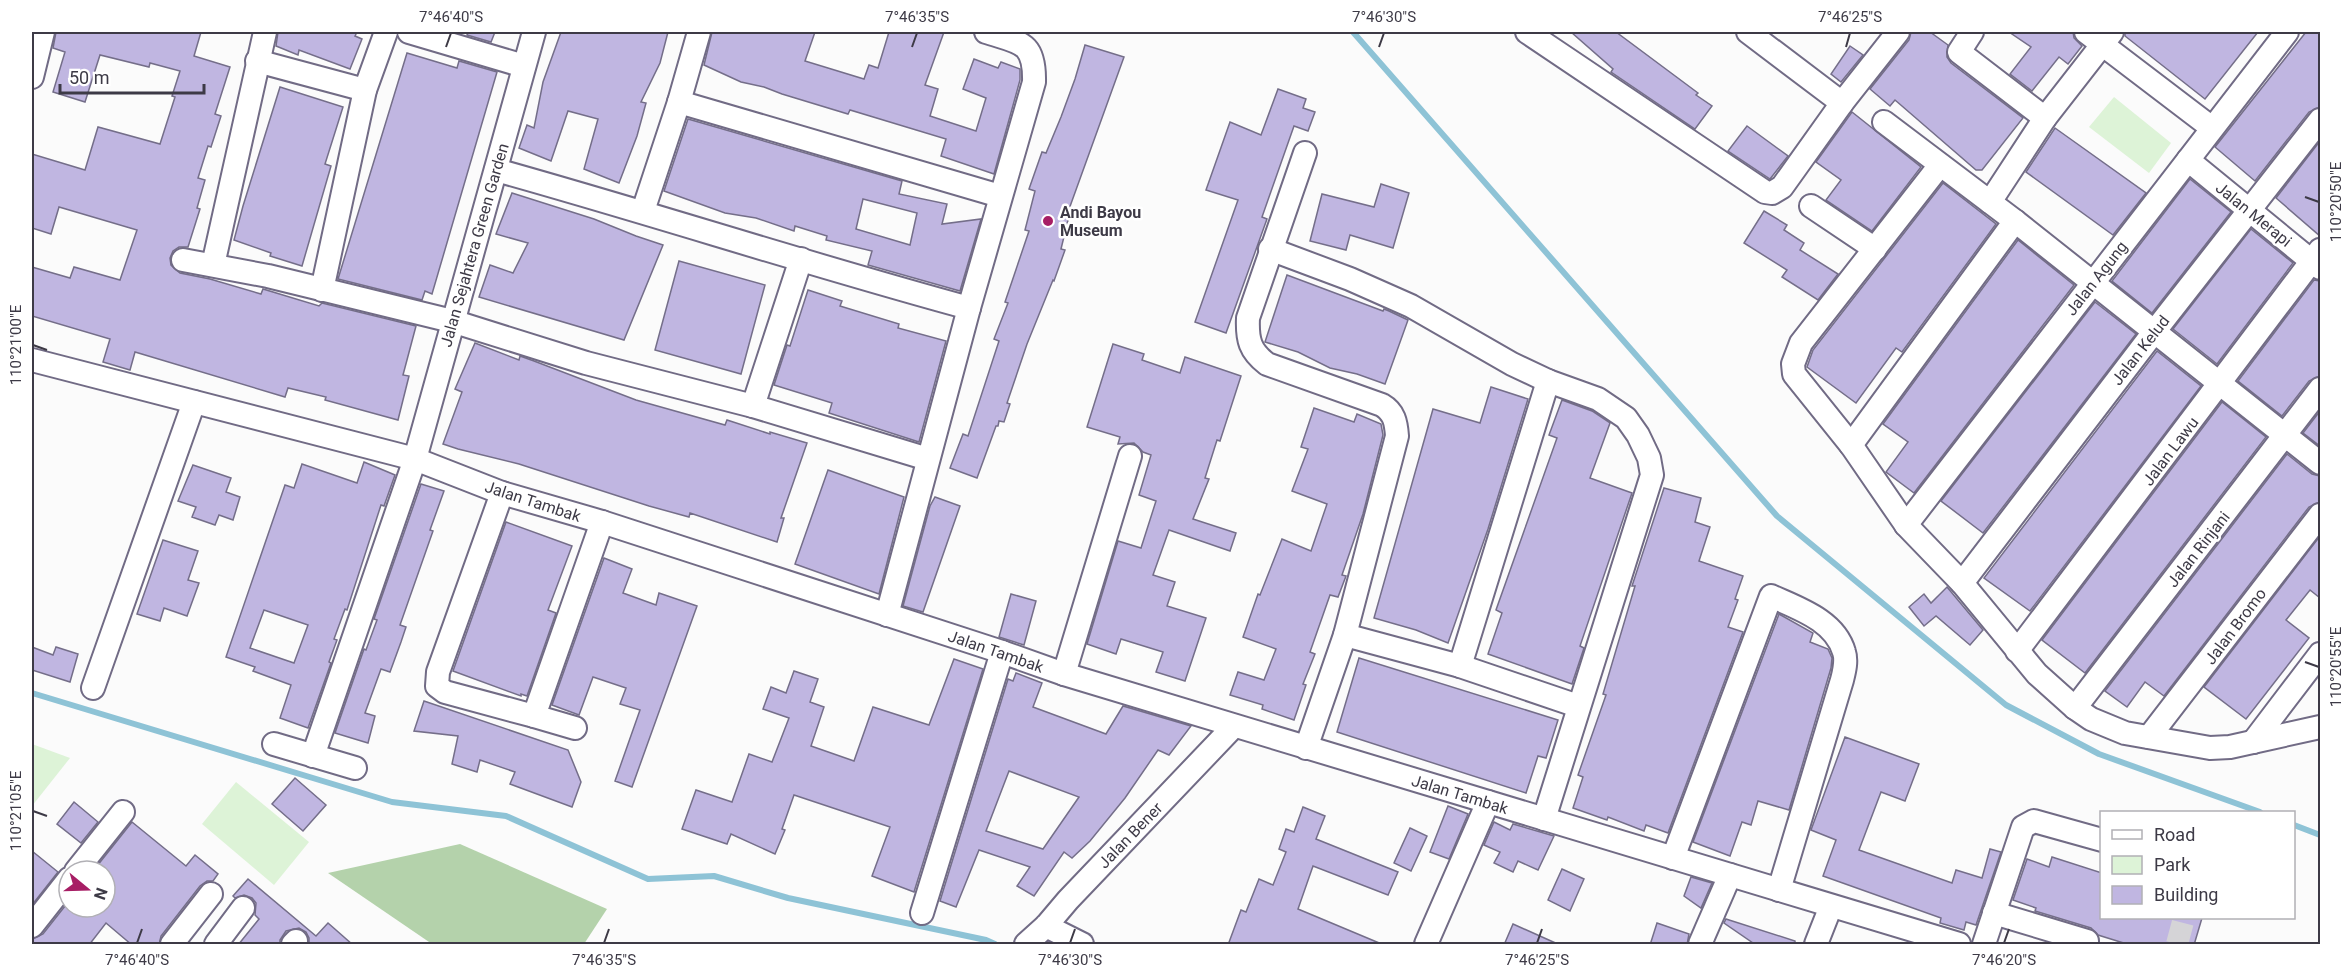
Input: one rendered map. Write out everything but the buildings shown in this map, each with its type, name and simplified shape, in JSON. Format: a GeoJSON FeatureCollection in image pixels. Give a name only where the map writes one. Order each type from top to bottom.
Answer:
{"type":"FeatureCollection","features":[{"type":"Feature","properties":{"kind":"street"},"geometry":{"type":"LineString","coordinates":[[213,266],[265,32]]}},
{"type":"Feature","properties":{"kind":"street"},"geometry":{"type":"LineString","coordinates":[[322,290],[365,90],[386,32]]}},
{"type":"Feature","properties":{"kind":"street"},"geometry":{"type":"LineString","coordinates":[[409,32],[524,66]]}},
{"type":"Feature","properties":{"kind":"street","name":"Jalan Sejahtera Green Garden"},"geometry":{"type":"LineString","coordinates":[[313,756],[415,459],[534,32]]}},
{"type":"Feature","properties":{"kind":"street"},"geometry":{"type":"LineString","coordinates":[[643,211],[680,102],[699,32]]}},
{"type":"Feature","properties":{"kind":"street"},"geometry":{"type":"LineString","coordinates":[[886,615],[1000,196],[1035,82],[1035,60],[1032,53],[1020,44],[986,32]]}},
{"type":"Feature","properties":{"kind":"street"},"geometry":{"type":"LineString","coordinates":[[1527,32],[1768,193],[1776,192],[1782,187],[1842,103],[1898,32]]}},
{"type":"Feature","properties":{"kind":"street"},"geometry":{"type":"LineString","coordinates":[[1748,32],[1842,103]]}},
{"type":"Feature","properties":{"kind":"street"},"geometry":{"type":"LineString","coordinates":[[1972,32],[1959,52],[2045,118]]}},
{"type":"Feature","properties":{"kind":"street","name":"Jalan Agung"},"geometry":{"type":"LineString","coordinates":[[1906,525],[2287,32]]}},
{"type":"Feature","properties":{"kind":"street"},"geometry":{"type":"LineString","coordinates":[[1990,202],[2100,36],[2212,129]]}},
{"type":"Feature","properties":{"kind":"street"},"geometry":{"type":"LineString","coordinates":[[32,76],[37,45]]}},
{"type":"Feature","properties":{"kind":"street"},"geometry":{"type":"LineString","coordinates":[[257,61],[365,90]]}},
{"type":"Feature","properties":{"kind":"street"},"geometry":{"type":"LineString","coordinates":[[680,102],[1000,196]]}},
{"type":"Feature","properties":{"kind":"street","name":"Jalan Kelud"},"geometry":{"type":"LineString","coordinates":[[1962,583],[2320,120]]}},
{"type":"Feature","properties":{"kind":"street"},"geometry":{"type":"LineString","coordinates":[[1884,122],[2015,221],[2320,463]]}},
{"type":"Feature","properties":{"kind":"street"},"geometry":{"type":"LineString","coordinates":[[1305,153],[1248,318],[1250,343],[1255,355],[1267,364],[1390,409],[1397,436],[1345,635],[1306,748]]}},
{"type":"Feature","properties":{"kind":"street","name":"Jalan Merapi"},"geometry":{"type":"LineString","coordinates":[[2188,160],[2250,211],[2318,260]]}},
{"type":"Feature","properties":{"kind":"street"},"geometry":{"type":"LineString","coordinates":[[1940,165],[1809,331],[1795,355],[1794,374],[1851,445],[1906,525],[1962,583],[2037,674],[2074,708],[2091,719],[2125,733],[2210,748],[2230,747],[2320,727]]}},
{"type":"Feature","properties":{"kind":"street"},"geometry":{"type":"LineString","coordinates":[[496,170],[643,211],[856,277],[969,308]]}},
{"type":"Feature","properties":{"kind":"street"},"geometry":{"type":"LineString","coordinates":[[1811,206],[1875,249]]}},
{"type":"Feature","properties":{"kind":"street"},"geometry":{"type":"LineString","coordinates":[[1851,445],[2015,221]]}},
{"type":"Feature","properties":{"kind":"street"},"geometry":{"type":"LineString","coordinates":[[1270,249],[1350,279],[1411,306],[1512,364],[1548,381],[1598,399],[1626,418],[1642,442],[1649,458],[1652,474],[1544,819]]}},
{"type":"Feature","properties":{"kind":"street"},"geometry":{"type":"LineString","coordinates":[[753,406],[801,259]]}},
{"type":"Feature","properties":{"kind":"street"},"geometry":{"type":"LineString","coordinates":[[183,260],[453,321],[586,363],[753,406],[928,459]]}},
{"type":"Feature","properties":{"kind":"street","name":"Jalan Lawu"},"geometry":{"type":"LineString","coordinates":[[2017,651],[2318,260]]}},
{"type":"Feature","properties":{"kind":"street","name":"Jalan Tambak"},"geometry":{"type":"LineString","coordinates":[[32,360],[415,459],[502,493],[602,522],[1064,674],[1959,945]]}},
{"type":"Feature","properties":{"kind":"street"},"geometry":{"type":"LineString","coordinates":[[1460,666],[1548,381]]}},
{"type":"Feature","properties":{"kind":"street","name":"Jalan Rinjani"},"geometry":{"type":"LineString","coordinates":[[2074,708],[2320,389]]}},
{"type":"Feature","properties":{"kind":"street"},"geometry":{"type":"LineString","coordinates":[[93,688],[194,402]]}},
{"type":"Feature","properties":{"kind":"street"},"geometry":{"type":"LineString","coordinates":[[1064,674],[1130,456]]}},
{"type":"Feature","properties":{"kind":"street"},"geometry":{"type":"LineString","coordinates":[[502,493],[438,672],[437,686],[445,692],[575,728]]}},
{"type":"Feature","properties":{"kind":"street","name":"Jalan Bromo"},"geometry":{"type":"LineString","coordinates":[[2149,738],[2320,514]]}},
{"type":"Feature","properties":{"kind":"street"},"geometry":{"type":"LineString","coordinates":[[534,716],[602,522]]}},
{"type":"Feature","properties":{"kind":"street"},"geometry":{"type":"LineString","coordinates":[[1673,858],[1771,596],[1822,622],[1834,634],[1845,654],[1842,680],[1779,890]]}},
{"type":"Feature","properties":{"kind":"street"},"geometry":{"type":"LineString","coordinates":[[1345,635],[1460,666],[1578,706]]}},
{"type":"Feature","properties":{"kind":"street"},"geometry":{"type":"LineString","coordinates":[[922,913],[1002,652]]}},
{"type":"Feature","properties":{"kind":"street"},"geometry":{"type":"LineString","coordinates":[[2253,742],[2320,654]]}},
{"type":"Feature","properties":{"kind":"street","name":"Jalan Bener"},"geometry":{"type":"LineString","coordinates":[[1026,945],[1046,927],[1068,900],[1234,726]]}},
{"type":"Feature","properties":{"kind":"street"},"geometry":{"type":"LineString","coordinates":[[273,744],[355,768]]}},
{"type":"Feature","properties":{"kind":"street"},"geometry":{"type":"LineString","coordinates":[[1426,945],[1488,802]]}},
{"type":"Feature","properties":{"kind":"street"},"geometry":{"type":"LineString","coordinates":[[85,859],[123,812]]}},
{"type":"Feature","properties":{"kind":"street"},"geometry":{"type":"LineString","coordinates":[[1984,945],[2020,834],[2028,824],[2034,821],[2100,839]]}},
{"type":"Feature","properties":{"kind":"street"},"geometry":{"type":"LineString","coordinates":[[1700,945],[1730,875]]}},
{"type":"Feature","properties":{"kind":"street"},"geometry":{"type":"LineString","coordinates":[[32,926],[57,894]]}},
{"type":"Feature","properties":{"kind":"street"},"geometry":{"type":"LineString","coordinates":[[172,945],[211,894]]}},
{"type":"Feature","properties":{"kind":"street"},"geometry":{"type":"LineString","coordinates":[[1816,945],[1831,906]]}},
{"type":"Feature","properties":{"kind":"street"},"geometry":{"type":"LineString","coordinates":[[216,945],[243,908]]}},
{"type":"Feature","properties":{"kind":"street"},"geometry":{"type":"LineString","coordinates":[[1994,913],[2090,943]]}},
{"type":"Feature","properties":{"kind":"street"},"geometry":{"type":"LineString","coordinates":[[1046,927],[1082,945]]}},
{"type":"Feature","properties":{"kind":"green space"},"geometry":{"type":"Polygon","coordinates":[[[2114,97],[2171,143],[2149,173],[2089,127],[2114,97]]]}},
{"type":"Feature","properties":{"kind":"green space"},"geometry":{"type":"Polygon","coordinates":[[[32,744],[70,758],[32,806],[32,744]]]}},
{"type":"Feature","properties":{"kind":"green space"},"geometry":{"type":"Polygon","coordinates":[[[236,782],[309,842],[274,885],[202,824],[236,782]]]}},
{"type":"Feature","properties":{"kind":"green space"},"geometry":{"type":"Polygon","coordinates":[[[460,844],[607,909],[584,944],[432,944],[328,873],[460,844]]]}},
{"type":"Feature","properties":{"kind":"waterway"},"geometry":{"type":"LineString","coordinates":[[1353,32],[1777,516],[2006,705],[2099,754],[2257,811]]}},
{"type":"Feature","properties":{"kind":"waterway"},"geometry":{"type":"LineString","coordinates":[[32,693],[392,802],[506,816],[648,879],[714,876],[788,898],[986,940],[995,944]]}},
{"type":"Feature","properties":{"kind":"waterway"},"geometry":{"type":"LineString","coordinates":[[2295,825],[2320,835]]}},
{"type":"Feature","properties":{"kind":"tunnel"},"geometry":{"type":"LineString","coordinates":[[2177,944],[2184,919]]}},
{"type":"Feature","properties":{"kind":"place","name":"Andi Bayou Museum"},"geometry":{"type":"Point","coordinates":[1048,221]}}]}
